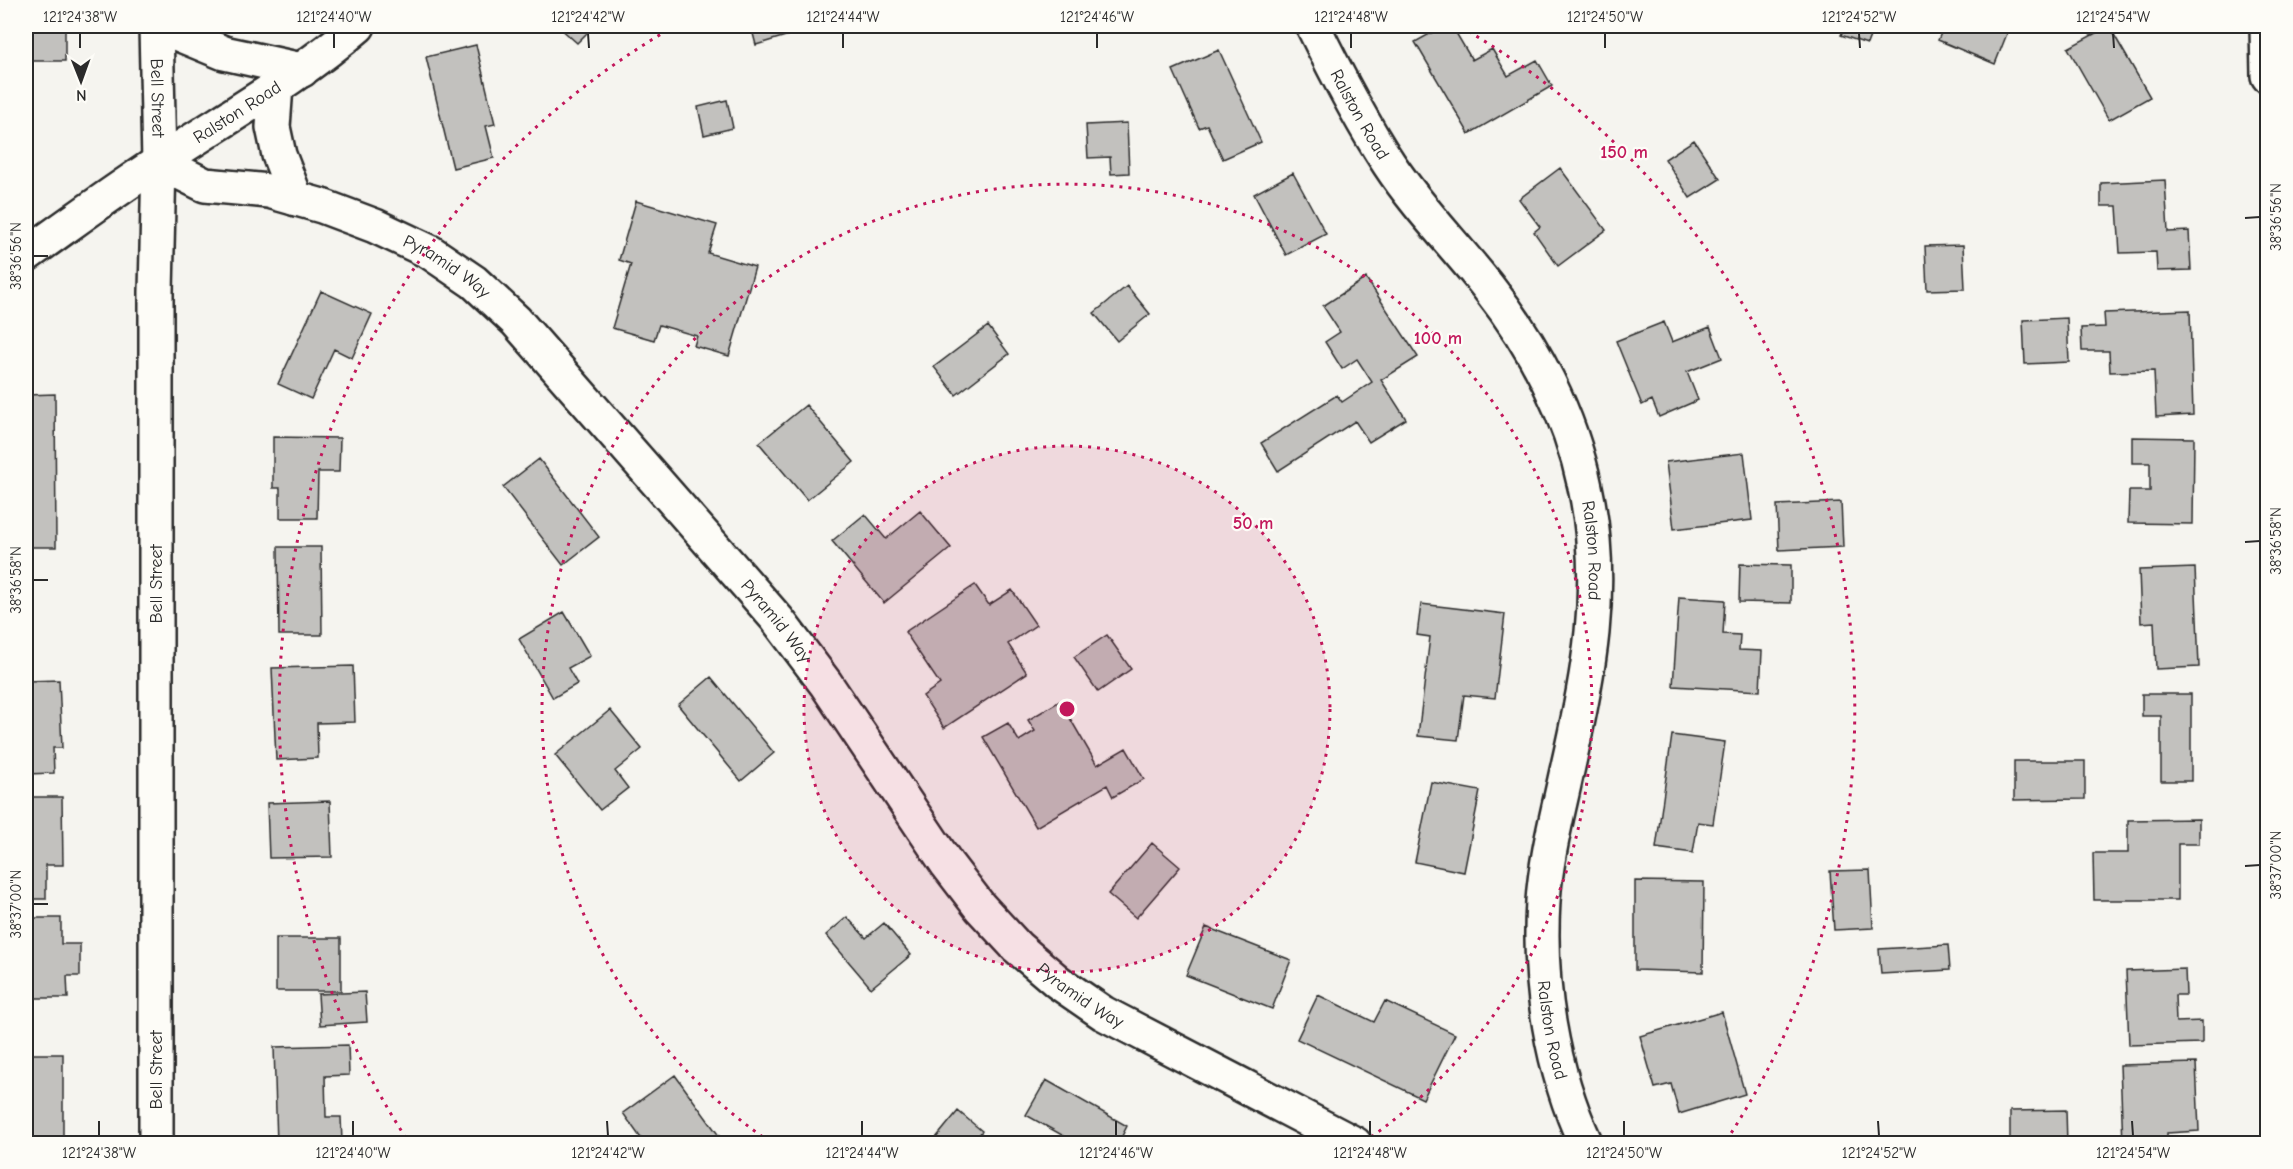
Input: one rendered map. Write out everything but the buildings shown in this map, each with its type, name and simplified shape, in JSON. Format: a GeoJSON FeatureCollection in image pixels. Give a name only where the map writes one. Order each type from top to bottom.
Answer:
{"type":"FeatureCollection","features":[{"type":"Feature","properties":{"kind":"street"},"geometry":{"type":"LineString","coordinates":[[158,26],[289,78],[273,127],[279,156],[296,199]]}},
{"type":"Feature","properties":{"kind":"street","name":"Bell Street"},"geometry":{"type":"LineString","coordinates":[[156,1143],[158,26]]}},
{"type":"Feature","properties":{"kind":"street","name":"Ralston Road"},"geometry":{"type":"LineString","coordinates":[[26,255],[159,162],[330,50],[358,26]]}},
{"type":"Feature","properties":{"kind":"street","name":"Ralston Road"},"geometry":{"type":"LineString","coordinates":[[1313,26],[1341,84],[1389,164],[1427,215],[1489,288],[1532,349],[1554,393],[1572,439],[1585,487],[1593,536],[1595,575],[1593,635],[1582,707],[1550,849],[1543,901],[1543,979],[1550,1031],[1562,1081],[1586,1143]]}},
{"type":"Feature","properties":{"kind":"street"},"geometry":{"type":"LineString","coordinates":[[2267,26],[2268,76]]}},
{"type":"Feature","properties":{"kind":"street","name":"Pyramid Way"},"geometry":{"type":"LineString","coordinates":[[159,162],[205,185],[269,191],[322,206],[375,226],[430,252],[474,282],[516,321],[777,619],[826,684],[947,864],[980,907],[1017,947],[1059,982],[1103,1013],[1355,1143]]}}]}
